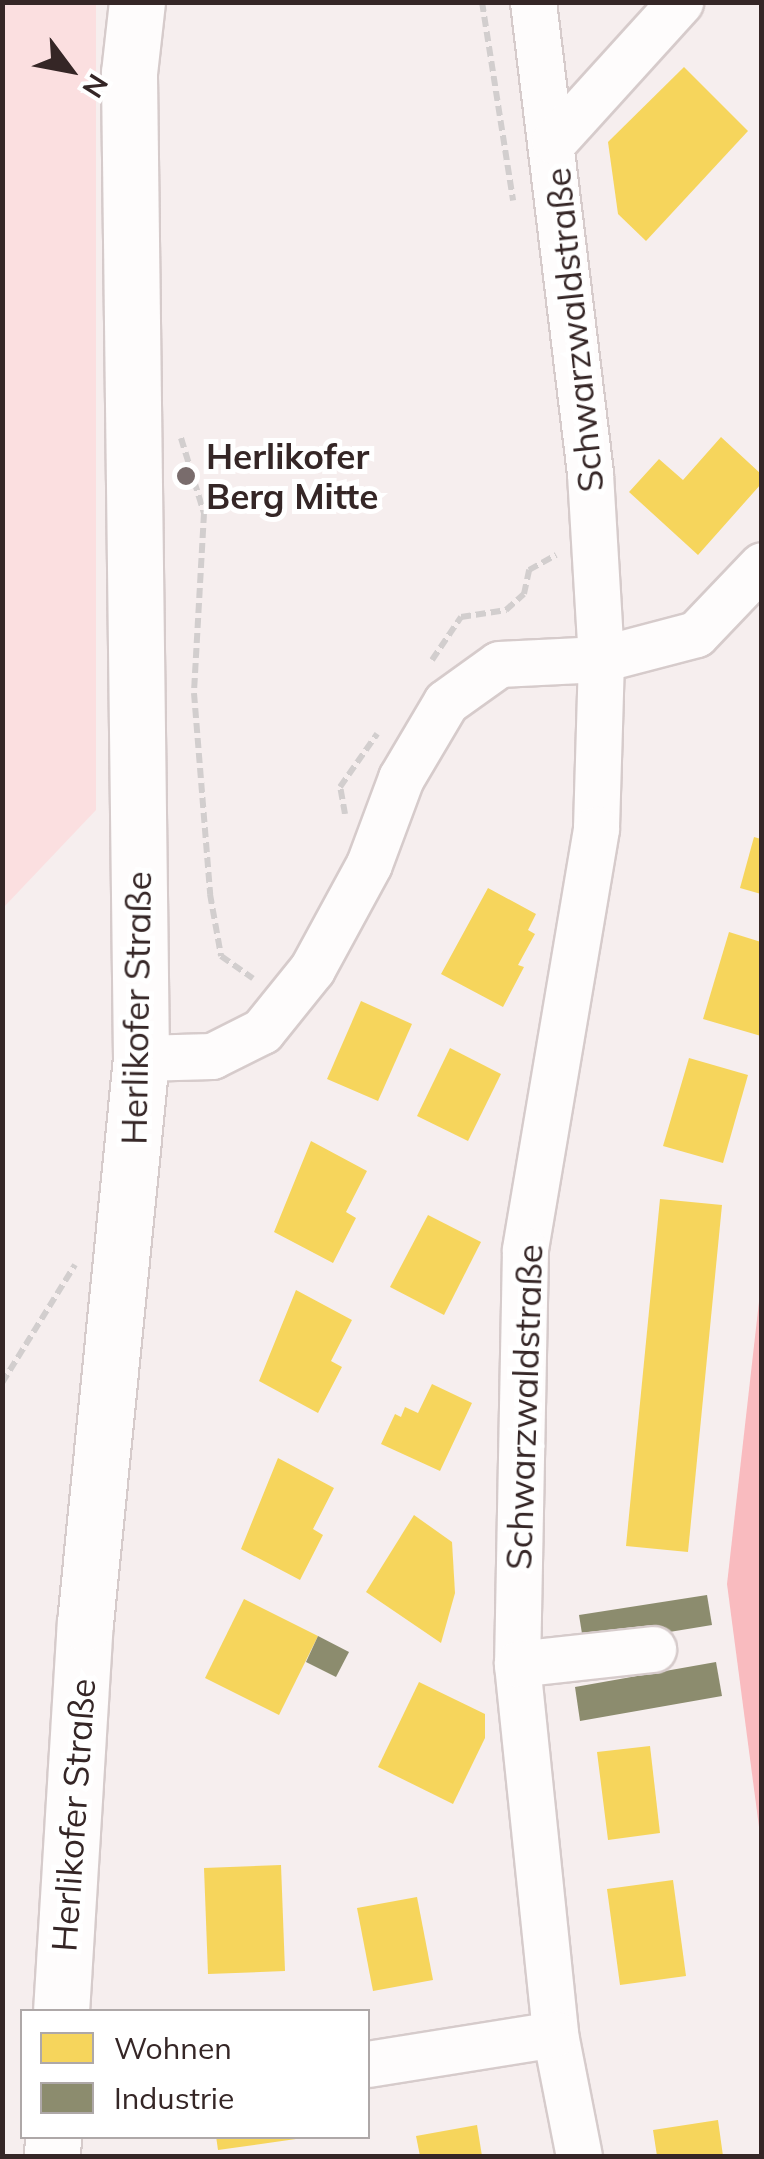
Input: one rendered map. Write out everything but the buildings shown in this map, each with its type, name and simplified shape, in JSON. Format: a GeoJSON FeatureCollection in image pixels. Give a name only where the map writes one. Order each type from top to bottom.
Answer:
{"type":"FeatureCollection","features":[{"type":"Feature","properties":{"kind":"main road","name":"Herlikofer Straße"},"geometry":{"type":"LineString","coordinates":[[61,2009],[84,1623],[141,1058],[129,73],[137,2]]}},
{"type":"Feature","properties":{"kind":"street","name":"Schwarzwaldstraße"},"geometry":{"type":"LineString","coordinates":[[532,2],[554,140],[590,474],[601,660],[596,829],[525,1250],[518,1664],[555,2034],[579,2156]]}},
{"type":"Feature","properties":{"kind":"street"},"geometry":{"type":"LineString","coordinates":[[554,140],[680,2]]}},
{"type":"Feature","properties":{"kind":"street"},"geometry":{"type":"LineString","coordinates":[[141,1058],[212,1056],[262,1031],[312,969],[369,864],[401,778],[446,702],[499,664],[601,660],[696,634],[762,566]]}},
{"type":"Feature","properties":{"kind":"street"},"geometry":{"type":"LineString","coordinates":[[518,1664],[654,1649]]}},
{"type":"Feature","properties":{"kind":"street"},"geometry":{"type":"LineString","coordinates":[[370,2064],[555,2034]]}},
{"type":"Feature","properties":{"kind":"path"},"geometry":{"type":"LineString","coordinates":[[132,412],[172,410],[204,513],[194,694],[221,956],[244,976],[270,980],[312,969]]}},
{"type":"Feature","properties":{"kind":"path"},"geometry":{"type":"LineString","coordinates":[[2,1384],[79,1258]]}},
{"type":"Feature","properties":{"kind":"shaded area"},"geometry":{"type":"Polygon","coordinates":[[[3,2],[96,3],[96,810],[3,908],[3,2]]]}},
{"type":"Feature","properties":{"kind":"shaded area"},"geometry":{"type":"Polygon","coordinates":[[[761,1284],[761,1842],[727,1584],[761,1284]]]}},
{"type":"Feature","properties":{"kind":"place","name":"Herlikofer Berg Mitte"},"geometry":{"type":"Point","coordinates":[186,476]}}]}
